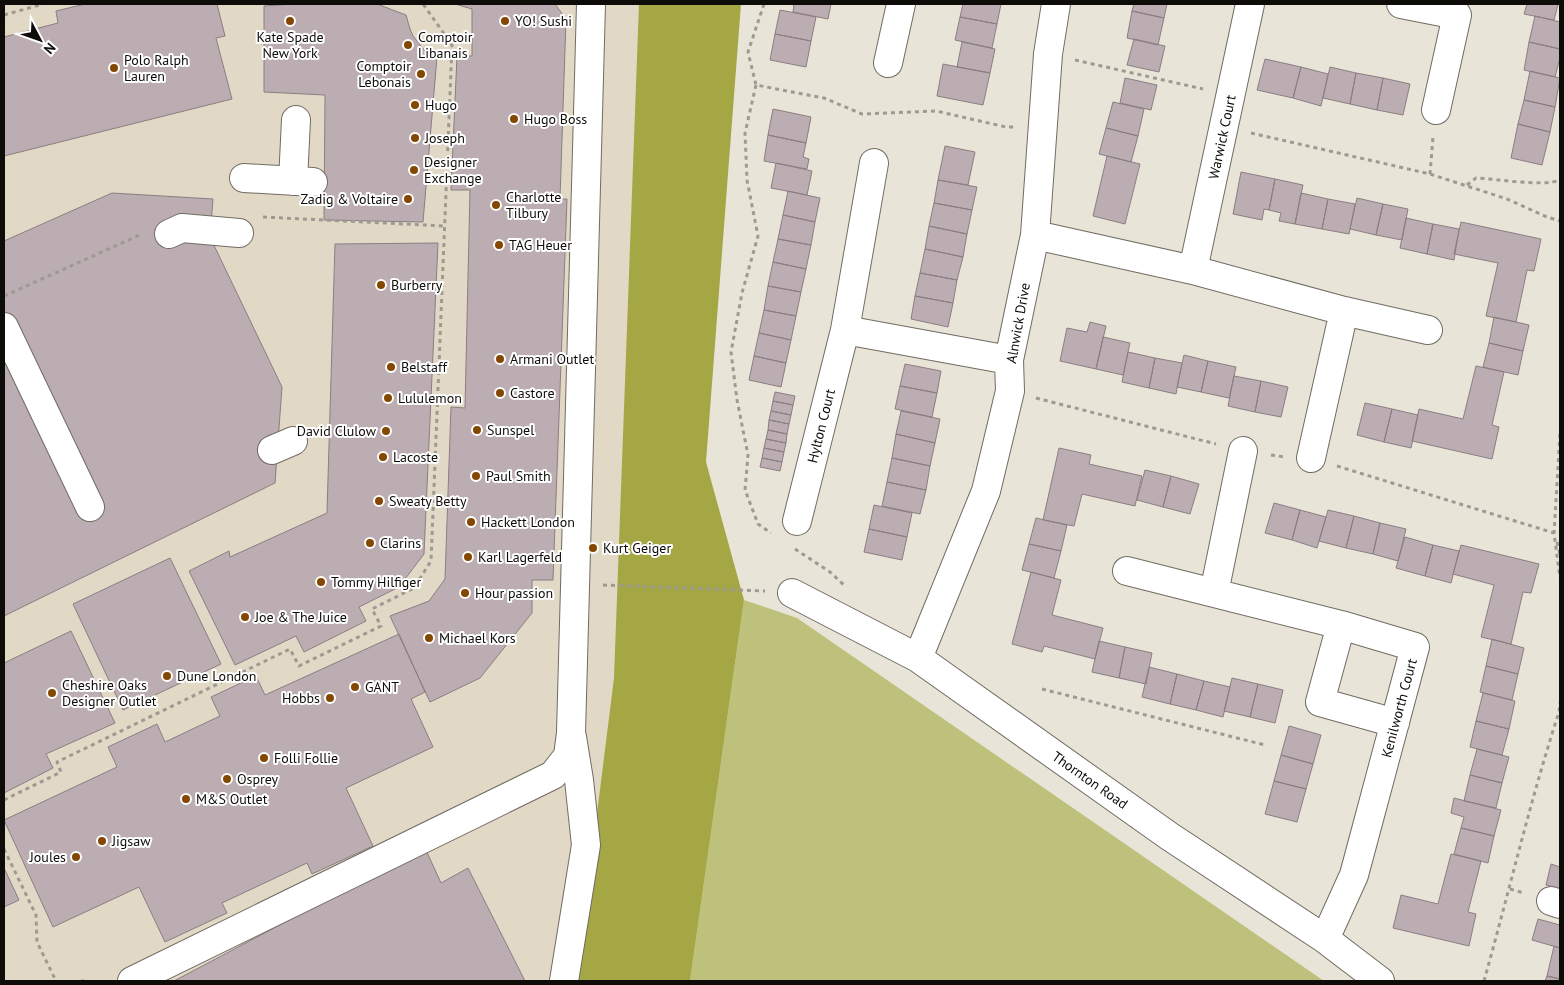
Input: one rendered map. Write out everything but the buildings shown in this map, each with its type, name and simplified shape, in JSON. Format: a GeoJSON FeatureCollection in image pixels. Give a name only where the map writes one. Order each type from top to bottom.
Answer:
{"type":"FeatureCollection","features":[{"type":"Feature","properties":{"kind":"street"},"geometry":{"type":"LineString","coordinates":[[132,981],[554,775],[568,756],[571,733],[590,4]]}},
{"type":"Feature","properties":{"kind":"street"},"geometry":{"type":"LineString","coordinates":[[888,63],[900,4]]}},
{"type":"Feature","properties":{"kind":"street","name":"Alnwick Drive"},"geometry":{"type":"LineString","coordinates":[[918,658],[986,491],[1010,391],[1009,360],[1035,235],[1048,54],[1056,4]]}},
{"type":"Feature","properties":{"kind":"street","name":"Warwick Court"},"geometry":{"type":"LineString","coordinates":[[1193,270],[1250,4]]}},
{"type":"Feature","properties":{"kind":"street"},"geometry":{"type":"LineString","coordinates":[[1401,4],[1456,15],[1436,110]]}},
{"type":"Feature","properties":{"kind":"street"},"geometry":{"type":"LineString","coordinates":[[244,178],[303,181],[296,120]]}},
{"type":"Feature","properties":{"kind":"street","name":"Hylton Court"},"geometry":{"type":"LineString","coordinates":[[797,521],[845,330],[874,163]]}},
{"type":"Feature","properties":{"kind":"street"},"geometry":{"type":"LineString","coordinates":[[169,234],[182,228],[239,233]]}},
{"type":"Feature","properties":{"kind":"street"},"geometry":{"type":"LineString","coordinates":[[1035,235],[1193,270],[1344,311],[1428,330]]}},
{"type":"Feature","properties":{"kind":"street"},"geometry":{"type":"LineString","coordinates":[[1311,458],[1344,311]]}},
{"type":"Feature","properties":{"kind":"street"},"geometry":{"type":"LineString","coordinates":[[4,327],[90,507]]}},
{"type":"Feature","properties":{"kind":"street"},"geometry":{"type":"LineString","coordinates":[[845,330],[1009,360]]}},
{"type":"Feature","properties":{"kind":"street"},"geometry":{"type":"LineString","coordinates":[[1214,593],[1243,451]]}},
{"type":"Feature","properties":{"kind":"street","name":"Kenilworth Court"},"geometry":{"type":"LineString","coordinates":[[1127,570],[1341,625],[1415,647],[1354,875],[1325,939]]}},
{"type":"Feature","properties":{"kind":"street","name":"Thornton Road"},"geometry":{"type":"LineString","coordinates":[[792,593],[918,658],[1169,836],[1325,939],[1380,981]]}},
{"type":"Feature","properties":{"kind":"street"},"geometry":{"type":"LineString","coordinates":[[1341,625],[1320,702],[1395,723]]}},
{"type":"Feature","properties":{"kind":"street"},"geometry":{"type":"LineString","coordinates":[[564,981],[586,845],[579,780],[571,733]]}},
{"type":"Feature","properties":{"kind":"path"},"geometry":{"type":"LineString","coordinates":[[4,15],[43,4]]}},
{"type":"Feature","properties":{"kind":"path"},"geometry":{"type":"LineString","coordinates":[[4,800],[61,772],[57,762],[290,649],[299,666],[381,626],[372,608],[414,588],[431,561],[452,45],[423,4]]}},
{"type":"Feature","properties":{"kind":"path"},"geometry":{"type":"LineString","coordinates":[[764,4],[748,52],[756,85],[745,133],[747,180],[758,236],[742,293],[731,352],[737,400],[748,455],[745,490],[758,524],[772,534]]}},
{"type":"Feature","properties":{"kind":"path"},"geometry":{"type":"LineString","coordinates":[[1048,54],[1231,95]]}},
{"type":"Feature","properties":{"kind":"path"},"geometry":{"type":"LineString","coordinates":[[756,85],[824,98],[862,114],[936,111],[1006,127],[1043,127]]}},
{"type":"Feature","properties":{"kind":"path"},"geometry":{"type":"LineString","coordinates":[[1430,174],[1436,110]]}},
{"type":"Feature","properties":{"kind":"path"},"geometry":{"type":"LineString","coordinates":[[1224,127],[1430,174],[1507,199],[1560,221]]}},
{"type":"Feature","properties":{"kind":"path"},"geometry":{"type":"LineString","coordinates":[[1466,186],[1476,178],[1531,182],[1560,180]]}},
{"type":"Feature","properties":{"kind":"path"},"geometry":{"type":"LineString","coordinates":[[1560,433],[1554,533],[1560,554]]}},
{"type":"Feature","properties":{"kind":"path"},"geometry":{"type":"LineString","coordinates":[[794,549],[830,572],[850,592]]}},
{"type":"Feature","properties":{"kind":"path"},"geometry":{"type":"LineString","coordinates":[[605,585],[752,590]]}},
{"type":"Feature","properties":{"kind":"path"},"geometry":{"type":"LineString","coordinates":[[1042,689],[1265,745]]}},
{"type":"Feature","properties":{"kind":"path"},"geometry":{"type":"LineString","coordinates":[[1484,981],[1538,779],[1560,712],[1560,702]]}},
{"type":"Feature","properties":{"kind":"path"},"geometry":{"type":"LineString","coordinates":[[4,849],[36,915],[37,942],[56,981]]}},
{"type":"Feature","properties":{"kind":"shaded area","name":"Cheshire Oaks Designer Outlet"},"geometry":{"type":"Polygon","coordinates":[[[4,4],[738,4],[591,981],[4,981],[4,4]]]}},
{"type":"Feature","properties":{"kind":"shaded area"},"geometry":{"type":"Polygon","coordinates":[[[639,4],[741,4],[706,462],[744,600],[690,981],[576,981],[614,678],[639,4]]]}},
{"type":"Feature","properties":{"kind":"green space"},"geometry":{"type":"Polygon","coordinates":[[[744,600],[797,618],[1324,981],[690,981],[744,600]]]}},
{"type":"Feature","properties":{"kind":"place","name":"Kate Spade New York"},"geometry":{"type":"Point","coordinates":[290,21]}},
{"type":"Feature","properties":{"kind":"place","name":"YO! Sushi"},"geometry":{"type":"Point","coordinates":[505,21]}},
{"type":"Feature","properties":{"kind":"place","name":"Comptoir Libanais"},"geometry":{"type":"Point","coordinates":[408,45]}},
{"type":"Feature","properties":{"kind":"place","name":"Polo Ralph Lauren"},"geometry":{"type":"Point","coordinates":[114,68]}},
{"type":"Feature","properties":{"kind":"place","name":"Comptoir Lebonais"},"geometry":{"type":"Point","coordinates":[421,74]}},
{"type":"Feature","properties":{"kind":"place","name":"Hugo"},"geometry":{"type":"Point","coordinates":[415,105]}},
{"type":"Feature","properties":{"kind":"place","name":"Hugo Boss"},"geometry":{"type":"Point","coordinates":[514,119]}},
{"type":"Feature","properties":{"kind":"place","name":"Joseph"},"geometry":{"type":"Point","coordinates":[415,138]}},
{"type":"Feature","properties":{"kind":"place","name":"Designer Exchange"},"geometry":{"type":"Point","coordinates":[414,170]}},
{"type":"Feature","properties":{"kind":"place","name":"Zadig & Voltaire"},"geometry":{"type":"Point","coordinates":[408,199]}},
{"type":"Feature","properties":{"kind":"place","name":"Charlotte Tilbury"},"geometry":{"type":"Point","coordinates":[496,205]}},
{"type":"Feature","properties":{"kind":"place","name":"TAG Heuer"},"geometry":{"type":"Point","coordinates":[499,245]}},
{"type":"Feature","properties":{"kind":"place","name":"Burberry"},"geometry":{"type":"Point","coordinates":[381,285]}},
{"type":"Feature","properties":{"kind":"place","name":"Armani Outlet"},"geometry":{"type":"Point","coordinates":[500,359]}},
{"type":"Feature","properties":{"kind":"place","name":"Belstaff"},"geometry":{"type":"Point","coordinates":[391,367]}},
{"type":"Feature","properties":{"kind":"place","name":"Castore"},"geometry":{"type":"Point","coordinates":[500,393]}},
{"type":"Feature","properties":{"kind":"place","name":"Lululemon"},"geometry":{"type":"Point","coordinates":[388,398]}},
{"type":"Feature","properties":{"kind":"place","name":"Sunspel"},"geometry":{"type":"Point","coordinates":[477,430]}},
{"type":"Feature","properties":{"kind":"place","name":"David Clulow"},"geometry":{"type":"Point","coordinates":[386,431]}},
{"type":"Feature","properties":{"kind":"place","name":"Lacoste"},"geometry":{"type":"Point","coordinates":[383,457]}},
{"type":"Feature","properties":{"kind":"place","name":"Paul Smith"},"geometry":{"type":"Point","coordinates":[476,476]}},
{"type":"Feature","properties":{"kind":"place","name":"Sweaty Betty"},"geometry":{"type":"Point","coordinates":[379,501]}},
{"type":"Feature","properties":{"kind":"place","name":"Hackett London"},"geometry":{"type":"Point","coordinates":[471,522]}},
{"type":"Feature","properties":{"kind":"place","name":"Clarins"},"geometry":{"type":"Point","coordinates":[370,543]}},
{"type":"Feature","properties":{"kind":"place","name":"Kurt Geiger"},"geometry":{"type":"Point","coordinates":[593,548]}},
{"type":"Feature","properties":{"kind":"place","name":"Karl Lagerfeld"},"geometry":{"type":"Point","coordinates":[468,557]}},
{"type":"Feature","properties":{"kind":"place","name":"Tommy Hilfiger"},"geometry":{"type":"Point","coordinates":[321,582]}},
{"type":"Feature","properties":{"kind":"place","name":"Hour passion"},"geometry":{"type":"Point","coordinates":[465,593]}},
{"type":"Feature","properties":{"kind":"place","name":"Joe & The Juice"},"geometry":{"type":"Point","coordinates":[245,617]}},
{"type":"Feature","properties":{"kind":"place","name":"Michael Kors"},"geometry":{"type":"Point","coordinates":[429,638]}},
{"type":"Feature","properties":{"kind":"place","name":"Dune London"},"geometry":{"type":"Point","coordinates":[167,676]}},
{"type":"Feature","properties":{"kind":"place","name":"GANT"},"geometry":{"type":"Point","coordinates":[355,687]}},
{"type":"Feature","properties":{"kind":"place","name":"Cheshire Oaks Designer Outlet"},"geometry":{"type":"Point","coordinates":[52,693]}},
{"type":"Feature","properties":{"kind":"place","name":"Hobbs"},"geometry":{"type":"Point","coordinates":[330,698]}},
{"type":"Feature","properties":{"kind":"place","name":"Folli Follie"},"geometry":{"type":"Point","coordinates":[264,758]}},
{"type":"Feature","properties":{"kind":"place","name":"Osprey"},"geometry":{"type":"Point","coordinates":[227,779]}},
{"type":"Feature","properties":{"kind":"place","name":"M&S Outlet"},"geometry":{"type":"Point","coordinates":[186,799]}},
{"type":"Feature","properties":{"kind":"place","name":"Jigsaw"},"geometry":{"type":"Point","coordinates":[102,841]}},
{"type":"Feature","properties":{"kind":"place","name":"Joules"},"geometry":{"type":"Point","coordinates":[76,857]}}]}
